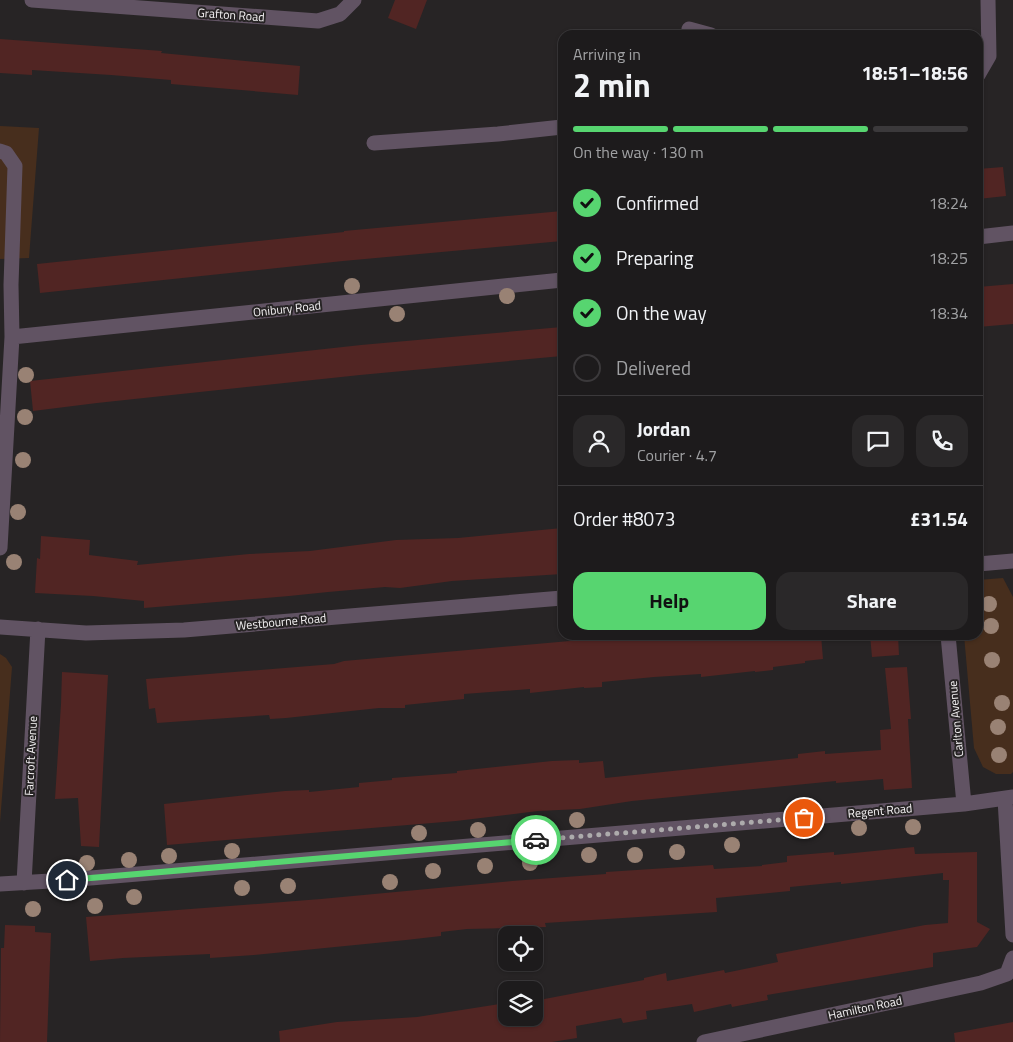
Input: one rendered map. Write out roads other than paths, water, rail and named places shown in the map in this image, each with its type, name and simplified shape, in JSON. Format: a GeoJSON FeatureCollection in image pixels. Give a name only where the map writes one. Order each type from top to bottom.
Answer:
{"type":"FeatureCollection","features":[{"type":"Feature","properties":{"kind":"street","name":"Grafton Road"},"geometry":{"type":"LineString","coordinates":[[32,0],[318,21],[340,14],[354,0]]}},
{"type":"Feature","properties":{"kind":"street"},"geometry":{"type":"LineString","coordinates":[[983,67],[990,56],[988,0]]}},
{"type":"Feature","properties":{"kind":"street"},"geometry":{"type":"LineString","coordinates":[[374,143],[558,127]]}},
{"type":"Feature","properties":{"kind":"street"},"geometry":{"type":"LineString","coordinates":[[0,151],[6,152],[15,166],[11,285],[12,337],[0,548]]}},
{"type":"Feature","properties":{"kind":"street"},"geometry":{"type":"LineString","coordinates":[[983,236],[1013,233]]}},
{"type":"Feature","properties":{"kind":"street","name":"Onibury Road"},"geometry":{"type":"LineString","coordinates":[[12,337],[558,280]]}},
{"type":"Feature","properties":{"kind":"street"},"geometry":{"type":"LineString","coordinates":[[983,564],[1013,561]]}},
{"type":"Feature","properties":{"kind":"street","name":"Westbourne Road"},"geometry":{"type":"LineString","coordinates":[[0,627],[86,633],[184,630],[558,598]]}},
{"type":"Feature","properties":{"kind":"street","name":"Farcroft Avenue"},"geometry":{"type":"LineString","coordinates":[[24,883],[38,629]]}},
{"type":"Feature","properties":{"kind":"street","name":"Carlton Avenue"},"geometry":{"type":"LineString","coordinates":[[948,640],[964,804]]}},
{"type":"Feature","properties":{"kind":"street"},"geometry":{"type":"LineString","coordinates":[[1009,798],[1013,935]]}},
{"type":"Feature","properties":{"kind":"street","name":"Regent Road"},"geometry":{"type":"LineString","coordinates":[[0,884],[964,804],[1009,798]]}},
{"type":"Feature","properties":{"kind":"street","name":"Hamilton Road"},"geometry":{"type":"LineString","coordinates":[[704,1042],[1010,977],[1013,958]]}}]}
